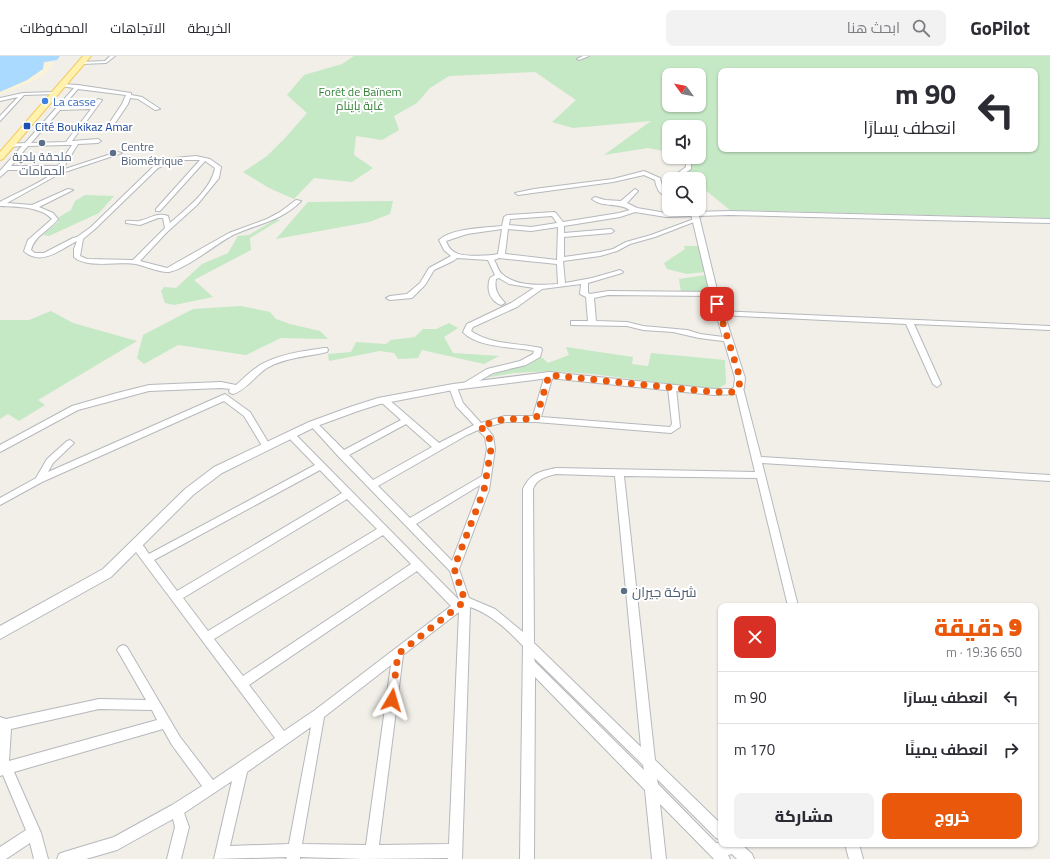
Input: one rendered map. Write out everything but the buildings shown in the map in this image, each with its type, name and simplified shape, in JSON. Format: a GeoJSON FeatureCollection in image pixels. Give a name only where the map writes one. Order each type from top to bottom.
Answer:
{"type":"FeatureCollection","features":[{"type":"Feature","properties":{"kind":"main road"},"geometry":{"type":"LineString","coordinates":[[0,157],[5,148],[88,56]]}},
{"type":"Feature","properties":{"kind":"street"},"geometry":{"type":"LineString","coordinates":[[81,63],[106,62],[113,56]]}},
{"type":"Feature","properties":{"kind":"street"},"geometry":{"type":"LineString","coordinates":[[579,59],[587,56]]}},
{"type":"Feature","properties":{"kind":"street"},"geometry":{"type":"LineString","coordinates":[[63,85],[126,93],[129,96],[140,98],[157,109]]}},
{"type":"Feature","properties":{"kind":"street"},"geometry":{"type":"LineString","coordinates":[[0,175],[78,86]]}},
{"type":"Feature","properties":{"kind":"street"},"geometry":{"type":"LineString","coordinates":[[0,119],[22,94]]}},
{"type":"Feature","properties":{"kind":"street"},"geometry":{"type":"LineString","coordinates":[[0,100],[22,94],[55,94]]}},
{"type":"Feature","properties":{"kind":"street"},"geometry":{"type":"LineString","coordinates":[[109,128],[129,96]]}},
{"type":"Feature","properties":{"kind":"street"},"geometry":{"type":"LineString","coordinates":[[67,144],[100,100]]}},
{"type":"Feature","properties":{"kind":"street"},"geometry":{"type":"LineString","coordinates":[[60,108],[94,107]]}},
{"type":"Feature","properties":{"kind":"street"},"geometry":{"type":"LineString","coordinates":[[5,148],[26,145],[67,144],[98,141]]}},
{"type":"Feature","properties":{"kind":"street"},"geometry":{"type":"LineString","coordinates":[[0,204],[44,182],[58,170],[76,143]]}},
{"type":"Feature","properties":{"kind":"street"},"geometry":{"type":"LineString","coordinates":[[6,168],[58,170],[119,152]]}},
{"type":"Feature","properties":{"kind":"street"},"geometry":{"type":"LineString","coordinates":[[0,204],[48,212],[55,219],[30,241],[27,251],[36,256],[48,254],[79,239],[93,228],[156,167],[162,163],[174,159],[204,159],[218,167],[216,178],[195,204],[168,228],[135,262]]}},
{"type":"Feature","properties":{"kind":"street"},"geometry":{"type":"LineString","coordinates":[[158,210],[204,159]]}},
{"type":"Feature","properties":{"kind":"street"},"geometry":{"type":"LineString","coordinates":[[683,172],[689,168],[689,164]]}},
{"type":"Feature","properties":{"kind":"street"},"geometry":{"type":"LineString","coordinates":[[518,193],[620,180],[644,173],[658,179],[658,186],[662,192]]}},
{"type":"Feature","properties":{"kind":"street"},"geometry":{"type":"LineString","coordinates":[[658,186],[662,184]]}},
{"type":"Feature","properties":{"kind":"street"},"geometry":{"type":"LineString","coordinates":[[31,208],[70,190]]}},
{"type":"Feature","properties":{"kind":"street"},"geometry":{"type":"LineString","coordinates":[[623,202],[635,191]]}},
{"type":"Feature","properties":{"kind":"street"},"geometry":{"type":"LineString","coordinates":[[595,199],[623,202],[635,210],[662,214]]}},
{"type":"Feature","properties":{"kind":"street"},"geometry":{"type":"LineString","coordinates":[[79,239],[80,241],[76,249],[77,257],[86,261],[135,262],[168,270],[181,264],[231,234],[282,213],[298,201]]}},
{"type":"Feature","properties":{"kind":"street"},"geometry":{"type":"LineString","coordinates":[[635,210],[620,215],[531,228],[506,227],[468,232],[442,240],[446,249],[455,256],[492,258],[501,256],[560,261],[615,250],[628,242],[653,236],[690,216]]}},
{"type":"Feature","properties":{"kind":"street"},"geometry":{"type":"LineString","coordinates":[[501,256],[508,217],[554,214],[561,224],[560,261],[562,285]]}},
{"type":"Feature","properties":{"kind":"street"},"geometry":{"type":"LineString","coordinates":[[706,214],[1050,221]]}},
{"type":"Feature","properties":{"kind":"street"},"geometry":{"type":"LineString","coordinates":[[128,222],[140,223],[154,217],[164,216],[167,219],[168,228]]}},
{"type":"Feature","properties":{"kind":"street"},"geometry":{"type":"LineString","coordinates":[[695,216],[710,273],[714,294],[740,378],[739,388],[792,603]]}},
{"type":"Feature","properties":{"kind":"street"},"geometry":{"type":"LineString","coordinates":[[561,234],[611,231]]}},
{"type":"Feature","properties":{"kind":"street"},"geometry":{"type":"LineString","coordinates":[[390,298],[409,296],[423,284],[431,269],[451,260],[455,256]]}},
{"type":"Feature","properties":{"kind":"street"},"geometry":{"type":"LineString","coordinates":[[492,258],[491,260],[499,276],[510,283],[539,288],[585,282],[620,272]]}},
{"type":"Feature","properties":{"kind":"street"},"geometry":{"type":"LineString","coordinates":[[499,276],[493,278],[491,285],[493,294],[501,303]]}},
{"type":"Feature","properties":{"kind":"street"},"geometry":{"type":"LineString","coordinates":[[585,282],[584,294],[590,296],[616,293],[714,294]]}},
{"type":"Feature","properties":{"kind":"street"},"geometry":{"type":"LineString","coordinates":[[468,385],[490,371],[523,363],[537,355],[538,350],[527,346],[482,340],[467,332],[470,326],[514,305],[539,288]]}},
{"type":"Feature","properties":{"kind":"street"},"geometry":{"type":"LineString","coordinates":[[590,296],[592,323]]}},
{"type":"Feature","properties":{"kind":"street"},"geometry":{"type":"LineString","coordinates":[[720,313],[1050,328]]}},
{"type":"Feature","properties":{"kind":"street"},"geometry":{"type":"LineString","coordinates":[[574,322],[627,324],[643,328],[673,330],[699,336],[728,340]]}},
{"type":"Feature","properties":{"kind":"street"},"geometry":{"type":"LineString","coordinates":[[909,322],[937,384]]}},
{"type":"Feature","properties":{"kind":"street"},"geometry":{"type":"LineString","coordinates":[[0,502],[39,480],[225,397],[258,370],[293,355],[324,350]]}},
{"type":"Feature","properties":{"kind":"street"},"geometry":{"type":"LineString","coordinates":[[536,419],[549,375]]}},
{"type":"Feature","properties":{"kind":"street"},"geometry":{"type":"LineString","coordinates":[[0,633],[76,592],[107,573],[189,492],[218,470],[267,448],[313,424],[354,409],[384,400],[453,387],[549,375],[721,392],[734,392],[739,388]]}},
{"type":"Feature","properties":{"kind":"street"},"geometry":{"type":"LineString","coordinates":[[0,449],[75,408],[117,396],[149,388],[221,386],[237,388]]}},
{"type":"Feature","properties":{"kind":"street"},"geometry":{"type":"LineString","coordinates":[[242,768],[220,856],[294,854],[371,856],[455,855],[461,604],[454,568],[484,490],[491,449],[489,436],[459,404],[453,387]]}},
{"type":"Feature","properties":{"kind":"street"},"geometry":{"type":"LineString","coordinates":[[372,485],[464,433],[480,426],[505,419],[536,419],[671,430],[676,427],[672,388]]}},
{"type":"Feature","properties":{"kind":"street"},"geometry":{"type":"LineString","coordinates":[[225,397],[247,414],[267,448]]}},
{"type":"Feature","properties":{"kind":"street"},"geometry":{"type":"LineString","coordinates":[[384,400],[439,448]]}},
{"type":"Feature","properties":{"kind":"street"},"geometry":{"type":"LineString","coordinates":[[342,455],[407,420]]}},
{"type":"Feature","properties":{"kind":"street"},"geometry":{"type":"LineString","coordinates":[[313,424],[454,568]]}},
{"type":"Feature","properties":{"kind":"street"},"geometry":{"type":"LineString","coordinates":[[291,435],[418,565],[461,604]]}},
{"type":"Feature","properties":{"kind":"street"},"geometry":{"type":"LineString","coordinates":[[39,480],[50,461],[70,443]]}},
{"type":"Feature","properties":{"kind":"street"},"geometry":{"type":"LineString","coordinates":[[757,460],[1050,478]]}},
{"type":"Feature","properties":{"kind":"street"},"geometry":{"type":"LineString","coordinates":[[148,559],[320,466]]}},
{"type":"Feature","properties":{"kind":"street"},"geometry":{"type":"LineString","coordinates":[[527,859],[529,486],[534,479],[550,472],[760,475]]}},
{"type":"Feature","properties":{"kind":"street"},"geometry":{"type":"LineString","coordinates":[[619,473],[659,859]]}},
{"type":"Feature","properties":{"kind":"street"},"geometry":{"type":"LineString","coordinates":[[409,523],[485,478]]}},
{"type":"Feature","properties":{"kind":"street"},"geometry":{"type":"LineString","coordinates":[[177,596],[348,494]]}},
{"type":"Feature","properties":{"kind":"street"},"geometry":{"type":"LineString","coordinates":[[207,637],[383,530]]}},
{"type":"Feature","properties":{"kind":"street"},"geometry":{"type":"LineString","coordinates":[[137,545],[177,596],[283,739]]}},
{"type":"Feature","properties":{"kind":"street"},"geometry":{"type":"LineString","coordinates":[[242,683],[418,565]]}},
{"type":"Feature","properties":{"kind":"street"},"geometry":{"type":"LineString","coordinates":[[64,859],[118,843],[177,810],[242,768],[319,714],[461,604],[474,602],[513,627],[649,766],[718,830]]}},
{"type":"Feature","properties":{"kind":"street"},"geometry":{"type":"LineString","coordinates":[[123,650],[165,724],[210,788]]}},
{"type":"Feature","properties":{"kind":"street"},"geometry":{"type":"LineString","coordinates":[[371,856],[398,654]]}},
{"type":"Feature","properties":{"kind":"street"},"geometry":{"type":"LineString","coordinates":[[529,664],[718,854],[730,847]]}},
{"type":"Feature","properties":{"kind":"street"},"geometry":{"type":"LineString","coordinates":[[41,859],[34,832],[3,769],[2,724],[99,704],[154,705]]}},
{"type":"Feature","properties":{"kind":"street"},"geometry":{"type":"LineString","coordinates":[[294,854],[319,714]]}},
{"type":"Feature","properties":{"kind":"street"},"geometry":{"type":"LineString","coordinates":[[3,769],[165,724]]}},
{"type":"Feature","properties":{"kind":"street"},"geometry":{"type":"LineString","coordinates":[[632,767],[649,766]]}},
{"type":"Feature","properties":{"kind":"street"},"geometry":{"type":"LineString","coordinates":[[174,859],[182,827],[177,810]]}},
{"type":"Feature","properties":{"kind":"street"},"geometry":{"type":"LineString","coordinates":[[0,854],[34,832]]}},
{"type":"Feature","properties":{"kind":"street"},"geometry":{"type":"LineString","coordinates":[[735,847],[747,859]]}},
{"type":"Feature","properties":{"kind":"street"},"geometry":{"type":"LineString","coordinates":[[853,847],[856,859]]}},
{"type":"Feature","properties":{"kind":"green space","name":"Forêt de Baïnem غابة باينام"},"geometry":{"type":"Polygon","coordinates":[[[354,56],[1050,56],[1050,218],[730,210],[706,191],[706,172],[686,172],[685,164],[706,164],[706,120],[662,120],[662,151],[648,148],[604,155],[651,121],[573,128],[552,122],[576,100],[535,72],[449,76],[430,88],[417,103],[394,116],[399,130],[382,140],[356,136],[354,155],[373,168],[352,182],[314,178],[294,199],[269,188],[243,172],[267,156],[307,113],[287,95],[304,75],[342,64],[354,56]]]}},
{"type":"Feature","properties":{"kind":"green space"},"geometry":{"type":"Polygon","coordinates":[[[85,195],[114,196],[99,213],[49,236],[43,235],[58,222],[59,217],[71,210],[75,201],[85,195]]]}},
{"type":"Feature","properties":{"kind":"green space"},"geometry":{"type":"Polygon","coordinates":[[[393,201],[390,214],[369,222],[276,239],[308,202],[393,201]]]}},
{"type":"Feature","properties":{"kind":"green space"},"geometry":{"type":"Polygon","coordinates":[[[276,219],[280,220],[250,238],[251,250],[194,280],[213,297],[174,305],[165,303],[161,291],[164,287],[176,288],[202,264],[228,253],[238,236],[249,235],[276,219]]]}},
{"type":"Feature","properties":{"kind":"green space"},"geometry":{"type":"Polygon","coordinates":[[[684,246],[698,246],[705,272],[687,274],[667,269],[664,263],[685,249],[684,246]]]}},
{"type":"Feature","properties":{"kind":"green space"},"geometry":{"type":"Polygon","coordinates":[[[706,275],[710,289],[703,289],[704,291],[681,292],[679,279],[706,275]]]}},
{"type":"Feature","properties":{"kind":"green space"},"geometry":{"type":"Polygon","coordinates":[[[241,306],[270,312],[276,319],[320,331],[328,339],[281,338],[246,355],[178,345],[144,364],[137,358],[143,335],[193,309],[241,306]]]}},
{"type":"Feature","properties":{"kind":"green space"},"geometry":{"type":"Polygon","coordinates":[[[51,311],[73,323],[137,341],[38,400],[45,405],[19,421],[8,414],[0,419],[0,320],[29,320],[51,311]]]}},
{"type":"Feature","properties":{"kind":"green space"},"geometry":{"type":"Polygon","coordinates":[[[449,323],[458,328],[444,337],[453,353],[499,356],[484,364],[422,350],[418,358],[398,359],[394,353],[380,351],[329,361],[328,354],[351,352],[356,342],[386,344],[391,340],[415,337],[423,329],[436,329],[449,323]]]}},
{"type":"Feature","properties":{"kind":"green space"},"geometry":{"type":"Polygon","coordinates":[[[566,347],[633,357],[632,364],[648,366],[651,353],[725,360],[726,384],[719,388],[710,389],[592,374],[549,371],[514,373],[484,378],[528,364],[538,357],[543,358],[548,363],[569,355],[566,347]]]}},
{"type":"Feature","properties":{"kind":"sand"},"geometry":{"type":"Polygon","coordinates":[[[53,62],[53,64],[47,72],[37,79],[0,95],[0,92],[27,80],[44,69],[43,65],[53,62]]]}},
{"type":"Feature","properties":{"kind":"water"},"geometry":{"type":"Polygon","coordinates":[[[0,56],[60,56],[57,60],[44,62],[43,69],[27,80],[0,92],[0,56]]]}},
{"type":"Feature","properties":{"kind":"place","name":"La casse"},"geometry":{"type":"Point","coordinates":[45,101]}},
{"type":"Feature","properties":{"kind":"place","name":"Cité Boukikaz Amar"},"geometry":{"type":"Point","coordinates":[27,126]}},
{"type":"Feature","properties":{"kind":"place","name":"ملحقة بلدية الحمامات"},"geometry":{"type":"Point","coordinates":[42,143]}},
{"type":"Feature","properties":{"kind":"place","name":"Centre Biométrique"},"geometry":{"type":"Point","coordinates":[113,153]}},
{"type":"Feature","properties":{"kind":"place","name":"شركة جيران"},"geometry":{"type":"Point","coordinates":[624,591]}},
{"type":"Feature","properties":{"kind":"route"},"geometry":{"type":"LineString","coordinates":[[392,700],[398,654],[465,601],[454,568],[484,490],[491,449],[489,436],[480,426],[505,419],[536,419],[549,375],[714,392],[734,392],[739,388],[740,378],[717,304]]}}]}
